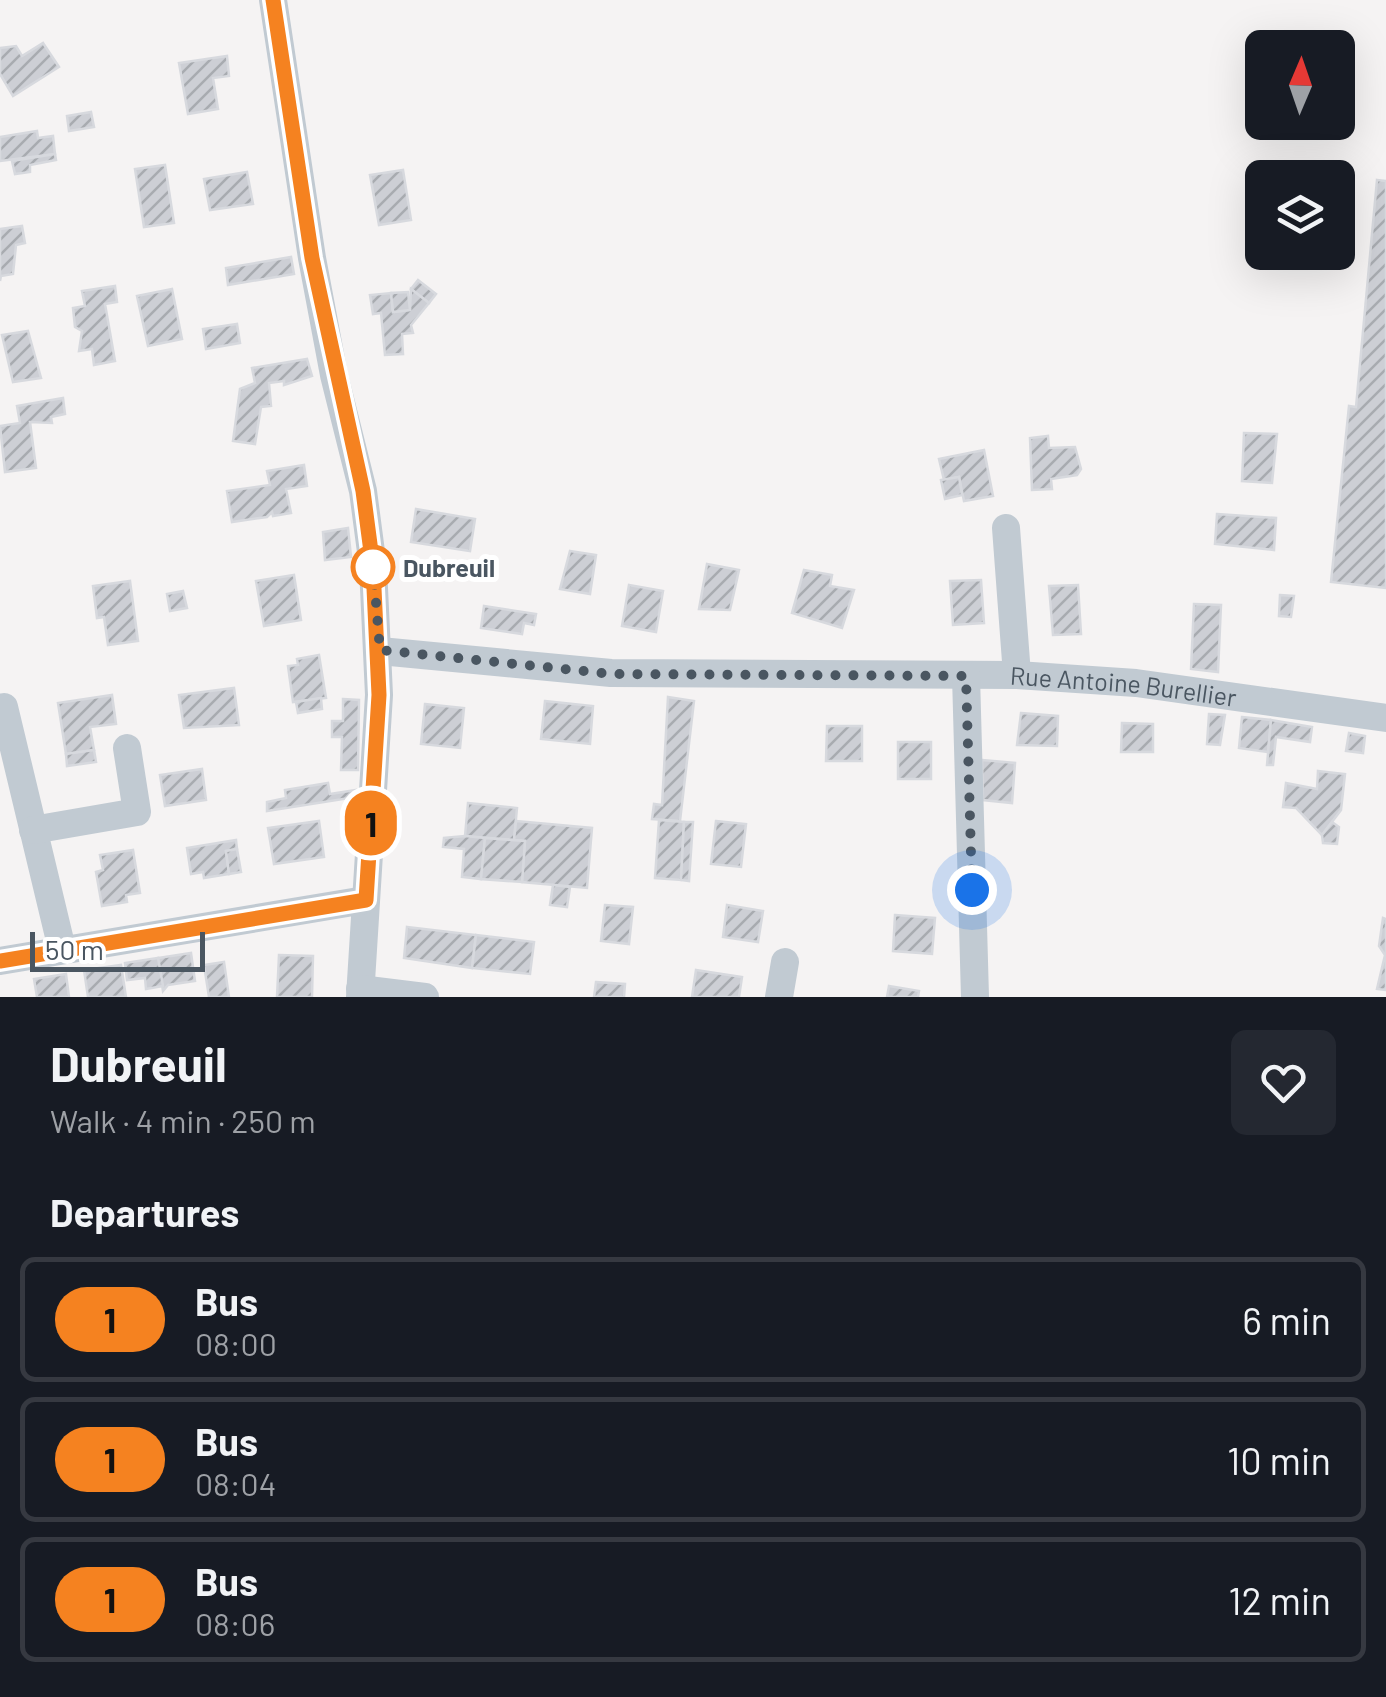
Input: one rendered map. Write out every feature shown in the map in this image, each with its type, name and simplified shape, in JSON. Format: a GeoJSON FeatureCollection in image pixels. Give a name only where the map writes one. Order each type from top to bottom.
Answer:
{"type":"FeatureCollection","features":[{"type":"Feature","properties":{"kind":"street"},"geometry":{"type":"LineString","coordinates":[[273,0],[312,258],[363,491],[380,650],[360,993],[425,997]]}},
{"type":"Feature","properties":{"kind":"street"},"geometry":{"type":"LineString","coordinates":[[1006,528],[1017,675]]}},
{"type":"Feature","properties":{"kind":"street","name":"Rue Antoine Burellier"},"geometry":{"type":"LineString","coordinates":[[380,650],[612,674],[1017,675],[1136,683],[1386,718]]}},
{"type":"Feature","properties":{"kind":"street"},"geometry":{"type":"LineString","coordinates":[[966,676],[975,997]]}},
{"type":"Feature","properties":{"kind":"street"},"geometry":{"type":"LineString","coordinates":[[4,707],[62,950]]}},
{"type":"Feature","properties":{"kind":"street"},"geometry":{"type":"LineString","coordinates":[[33,830],[137,812],[127,748]]}},
{"type":"Feature","properties":{"kind":"street"},"geometry":{"type":"LineString","coordinates":[[0,960],[366,900]]}},
{"type":"Feature","properties":{"kind":"street"},"geometry":{"type":"LineString","coordinates":[[780,997],[785,962]]}},
{"type":"Feature","properties":{"kind":"building"},"geometry":{"type":"Polygon","coordinates":[[[43,43],[59,67],[13,96],[0,74],[0,48],[16,46],[22,56],[43,43]]]}},
{"type":"Feature","properties":{"kind":"building"},"geometry":{"type":"Polygon","coordinates":[[[227,56],[229,76],[213,78],[218,109],[188,114],[179,63],[227,56]]]}},
{"type":"Feature","properties":{"kind":"building"},"geometry":{"type":"Polygon","coordinates":[[[91,112],[94,127],[69,131],[67,116],[91,112]]]}},
{"type":"Feature","properties":{"kind":"building"},"geometry":{"type":"Polygon","coordinates":[[[37,131],[38,138],[53,136],[55,154],[0,161],[0,137],[37,131]]]}},
{"type":"Feature","properties":{"kind":"building"},"geometry":{"type":"Polygon","coordinates":[[[55,154],[56,160],[30,165],[30,172],[15,174],[12,161],[55,154]]]}},
{"type":"Feature","properties":{"kind":"building"},"geometry":{"type":"Polygon","coordinates":[[[165,165],[174,223],[144,227],[135,169],[165,165]]]}},
{"type":"Feature","properties":{"kind":"building"},"geometry":{"type":"Polygon","coordinates":[[[403,170],[411,220],[379,225],[370,175],[403,170]]]}},
{"type":"Feature","properties":{"kind":"building"},"geometry":{"type":"Polygon","coordinates":[[[247,172],[253,204],[210,210],[204,179],[247,172]]]}},
{"type":"Feature","properties":{"kind":"building"},"geometry":{"type":"Polygon","coordinates":[[[1377,180],[1386,181],[1386,588],[1331,582],[1349,406],[1356,407],[1377,180]]]}},
{"type":"Feature","properties":{"kind":"building"},"geometry":{"type":"Polygon","coordinates":[[[22,226],[25,243],[16,245],[13,274],[1,276],[0,281],[0,229],[22,226]]]}},
{"type":"Feature","properties":{"kind":"building"},"geometry":{"type":"Polygon","coordinates":[[[291,257],[294,274],[228,285],[226,268],[291,257]]]}},
{"type":"Feature","properties":{"kind":"building"},"geometry":{"type":"Polygon","coordinates":[[[418,280],[436,294],[429,303],[411,289],[418,280]]]}},
{"type":"Feature","properties":{"kind":"building"},"geometry":{"type":"Polygon","coordinates":[[[115,286],[117,302],[105,304],[115,361],[94,365],[92,349],[79,351],[82,331],[75,327],[73,308],[85,306],[82,291],[115,286]]]}},
{"type":"Feature","properties":{"kind":"building"},"geometry":{"type":"Polygon","coordinates":[[[172,289],[182,339],[148,346],[137,296],[172,289]]]}},
{"type":"Feature","properties":{"kind":"building"},"geometry":{"type":"Polygon","coordinates":[[[411,289],[429,303],[411,325],[413,333],[402,334],[403,354],[385,355],[381,313],[373,314],[370,295],[391,293],[393,312],[410,310],[411,289]]]}},
{"type":"Feature","properties":{"kind":"building"},"geometry":{"type":"Polygon","coordinates":[[[408,292],[410,310],[393,312],[391,293],[408,292]]]}},
{"type":"Feature","properties":{"kind":"building"},"geometry":{"type":"Polygon","coordinates":[[[237,324],[240,343],[206,349],[203,329],[237,324]]]}},
{"type":"Feature","properties":{"kind":"building"},"geometry":{"type":"Polygon","coordinates":[[[28,331],[41,378],[13,382],[2,335],[28,331]]]}},
{"type":"Feature","properties":{"kind":"building"},"geometry":{"type":"Polygon","coordinates":[[[307,359],[312,376],[284,385],[284,381],[269,383],[271,406],[261,407],[255,444],[233,441],[240,389],[255,383],[252,368],[307,359]]]}},
{"type":"Feature","properties":{"kind":"building"},"geometry":{"type":"Polygon","coordinates":[[[63,398],[65,414],[51,417],[52,423],[30,422],[36,468],[5,472],[0,426],[20,423],[17,406],[63,398]]]}},
{"type":"Feature","properties":{"kind":"building"},"geometry":{"type":"Polygon","coordinates":[[[1244,433],[1277,434],[1272,483],[1242,481],[1244,433]]]}},
{"type":"Feature","properties":{"kind":"building"},"geometry":{"type":"Polygon","coordinates":[[[1048,436],[1049,448],[1075,447],[1081,469],[1077,475],[1051,479],[1052,489],[1032,490],[1030,438],[1048,436]]]}},
{"type":"Feature","properties":{"kind":"building"},"geometry":{"type":"Polygon","coordinates":[[[984,450],[993,496],[964,501],[959,477],[944,480],[939,459],[984,450]]]}},
{"type":"Feature","properties":{"kind":"building"},"geometry":{"type":"Polygon","coordinates":[[[304,465],[307,486],[286,489],[291,513],[273,516],[272,512],[267,517],[232,522],[227,491],[270,485],[267,471],[304,465]]]}},
{"type":"Feature","properties":{"kind":"building"},"geometry":{"type":"Polygon","coordinates":[[[959,477],[962,495],[945,499],[941,480],[959,477]]]}},
{"type":"Feature","properties":{"kind":"building"},"geometry":{"type":"Polygon","coordinates":[[[416,509],[475,519],[470,551],[411,542],[416,509]]]}},
{"type":"Feature","properties":{"kind":"building"},"geometry":{"type":"Polygon","coordinates":[[[1217,514],[1276,518],[1274,550],[1215,544],[1217,514]]]}},
{"type":"Feature","properties":{"kind":"building"},"geometry":{"type":"Polygon","coordinates":[[[348,528],[351,557],[325,560],[323,532],[348,528]]]}},
{"type":"Feature","properties":{"kind":"building"},"geometry":{"type":"Polygon","coordinates":[[[570,551],[596,555],[590,594],[560,589],[570,551]]]}},
{"type":"Feature","properties":{"kind":"building"},"geometry":{"type":"Polygon","coordinates":[[[707,564],[739,570],[730,610],[699,609],[707,564]]]}},
{"type":"Feature","properties":{"kind":"building"},"geometry":{"type":"Polygon","coordinates":[[[804,570],[832,575],[830,586],[854,590],[842,628],[792,613],[804,570]]]}},
{"type":"Feature","properties":{"kind":"building"},"geometry":{"type":"Polygon","coordinates":[[[294,575],[301,620],[264,626],[256,581],[294,575]]]}},
{"type":"Feature","properties":{"kind":"building"},"geometry":{"type":"Polygon","coordinates":[[[981,580],[984,623],[953,625],[950,581],[981,580]]]}},
{"type":"Feature","properties":{"kind":"building"},"geometry":{"type":"Polygon","coordinates":[[[130,581],[138,641],[108,645],[104,617],[97,618],[93,586],[130,581]]]}},
{"type":"Feature","properties":{"kind":"building"},"geometry":{"type":"Polygon","coordinates":[[[629,585],[663,591],[656,632],[622,626],[629,585]]]}},
{"type":"Feature","properties":{"kind":"building"},"geometry":{"type":"Polygon","coordinates":[[[1078,585],[1081,634],[1053,635],[1049,586],[1078,585]]]}},
{"type":"Feature","properties":{"kind":"building"},"geometry":{"type":"Polygon","coordinates":[[[183,591],[187,608],[170,611],[167,594],[183,591]]]}},
{"type":"Feature","properties":{"kind":"building"},"geometry":{"type":"Polygon","coordinates":[[[1280,595],[1294,596],[1291,617],[1279,616],[1280,595]]]}},
{"type":"Feature","properties":{"kind":"building"},"geometry":{"type":"Polygon","coordinates":[[[1194,604],[1221,605],[1218,672],[1191,669],[1194,604]]]}},
{"type":"Feature","properties":{"kind":"building"},"geometry":{"type":"Polygon","coordinates":[[[484,606],[536,614],[534,625],[524,623],[522,634],[481,628],[484,606]]]}},
{"type":"Feature","properties":{"kind":"building"},"geometry":{"type":"Polygon","coordinates":[[[319,655],[326,698],[293,702],[288,666],[298,665],[297,659],[319,655]]]}},
{"type":"Feature","properties":{"kind":"building"},"geometry":{"type":"Polygon","coordinates":[[[234,688],[239,725],[184,728],[179,695],[234,688]]]}},
{"type":"Feature","properties":{"kind":"building"},"geometry":{"type":"Polygon","coordinates":[[[112,695],[116,724],[90,727],[94,750],[66,754],[58,703],[112,695]]]}},
{"type":"Feature","properties":{"kind":"building"},"geometry":{"type":"Polygon","coordinates":[[[668,697],[694,701],[680,821],[652,819],[654,804],[662,805],[668,697]]]}},
{"type":"Feature","properties":{"kind":"building"},"geometry":{"type":"Polygon","coordinates":[[[321,698],[322,709],[298,713],[296,702],[321,698]]]}},
{"type":"Feature","properties":{"kind":"building"},"geometry":{"type":"Polygon","coordinates":[[[343,699],[359,700],[358,770],[341,770],[342,737],[332,737],[332,721],[343,721],[343,699]]]}},
{"type":"Feature","properties":{"kind":"building"},"geometry":{"type":"Polygon","coordinates":[[[545,701],[593,706],[590,744],[541,739],[545,701]]]}},
{"type":"Feature","properties":{"kind":"building"},"geometry":{"type":"Polygon","coordinates":[[[425,704],[464,708],[460,748],[421,744],[425,704]]]}},
{"type":"Feature","properties":{"kind":"building"},"geometry":{"type":"Polygon","coordinates":[[[1021,713],[1058,716],[1057,746],[1017,745],[1021,713]]]}},
{"type":"Feature","properties":{"kind":"building"},"geometry":{"type":"Polygon","coordinates":[[[1209,714],[1225,715],[1220,745],[1207,744],[1209,714]]]}},
{"type":"Feature","properties":{"kind":"building"},"geometry":{"type":"Polygon","coordinates":[[[1242,717],[1271,720],[1268,752],[1239,748],[1242,717]]]}},
{"type":"Feature","properties":{"kind":"building"},"geometry":{"type":"Polygon","coordinates":[[[1271,720],[1312,727],[1310,742],[1276,737],[1273,765],[1267,765],[1271,720]]]}},
{"type":"Feature","properties":{"kind":"building"},"geometry":{"type":"Polygon","coordinates":[[[1122,723],[1153,724],[1153,752],[1121,752],[1122,723]]]}},
{"type":"Feature","properties":{"kind":"building"},"geometry":{"type":"Polygon","coordinates":[[[827,726],[862,726],[862,761],[826,761],[827,726]]]}},
{"type":"Feature","properties":{"kind":"building"},"geometry":{"type":"Polygon","coordinates":[[[1349,733],[1365,736],[1363,753],[1346,751],[1349,733]]]}},
{"type":"Feature","properties":{"kind":"building"},"geometry":{"type":"Polygon","coordinates":[[[898,742],[931,742],[931,779],[898,779],[898,742]]]}},
{"type":"Feature","properties":{"kind":"building"},"geometry":{"type":"Polygon","coordinates":[[[94,750],[96,762],[67,766],[66,754],[94,750]]]}},
{"type":"Feature","properties":{"kind":"building"},"geometry":{"type":"Polygon","coordinates":[[[982,760],[1015,763],[1012,803],[983,800],[982,760]]]}},
{"type":"Feature","properties":{"kind":"building"},"geometry":{"type":"Polygon","coordinates":[[[202,769],[206,800],[165,806],[160,775],[202,769]]]}},
{"type":"Feature","properties":{"kind":"building"},"geometry":{"type":"Polygon","coordinates":[[[1318,771],[1345,774],[1341,810],[1322,835],[1296,808],[1283,807],[1286,783],[1317,789],[1318,771]]]}},
{"type":"Feature","properties":{"kind":"building"},"geometry":{"type":"Polygon","coordinates":[[[328,783],[330,794],[356,790],[356,797],[267,811],[267,802],[286,798],[285,790],[328,783]]]}},
{"type":"Feature","properties":{"kind":"building"},"geometry":{"type":"Polygon","coordinates":[[[468,803],[517,808],[514,840],[465,836],[468,803]]]}},
{"type":"Feature","properties":{"kind":"building"},"geometry":{"type":"Polygon","coordinates":[[[659,820],[684,822],[681,880],[655,878],[659,820]]]}},
{"type":"Feature","properties":{"kind":"building"},"geometry":{"type":"Polygon","coordinates":[[[319,821],[324,857],[274,864],[268,828],[319,821]]]}},
{"type":"Feature","properties":{"kind":"building"},"geometry":{"type":"Polygon","coordinates":[[[516,821],[592,828],[587,888],[522,882],[525,841],[514,840],[516,821]]]}},
{"type":"Feature","properties":{"kind":"building"},"geometry":{"type":"Polygon","coordinates":[[[716,821],[746,824],[741,867],[711,864],[716,821]]]}},
{"type":"Feature","properties":{"kind":"building"},"geometry":{"type":"Polygon","coordinates":[[[684,822],[693,822],[689,881],[681,880],[684,822]]]}},
{"type":"Feature","properties":{"kind":"building"},"geometry":{"type":"Polygon","coordinates":[[[1332,822],[1339,827],[1337,844],[1323,843],[1322,835],[1332,822]]]}},
{"type":"Feature","properties":{"kind":"building"},"geometry":{"type":"Polygon","coordinates":[[[444,838],[485,838],[481,879],[462,877],[464,849],[443,847],[444,838]]]}},
{"type":"Feature","properties":{"kind":"building"},"geometry":{"type":"Polygon","coordinates":[[[485,838],[525,841],[522,882],[481,879],[485,838]]]}},
{"type":"Feature","properties":{"kind":"building"},"geometry":{"type":"Polygon","coordinates":[[[236,840],[237,849],[226,851],[229,874],[204,878],[203,872],[191,874],[187,848],[236,840]]]}},
{"type":"Feature","properties":{"kind":"building"},"geometry":{"type":"Polygon","coordinates":[[[237,849],[241,872],[229,874],[226,851],[237,849]]]}},
{"type":"Feature","properties":{"kind":"building"},"geometry":{"type":"Polygon","coordinates":[[[133,850],[140,893],[126,895],[127,902],[102,906],[96,872],[103,870],[100,855],[133,850]]]}},
{"type":"Feature","properties":{"kind":"building"},"geometry":{"type":"Polygon","coordinates":[[[553,885],[570,887],[567,907],[550,905],[553,885]]]}},
{"type":"Feature","properties":{"kind":"building"},"geometry":{"type":"Polygon","coordinates":[[[605,905],[633,907],[629,944],[601,941],[605,905]]]}},
{"type":"Feature","properties":{"kind":"building"},"geometry":{"type":"Polygon","coordinates":[[[727,905],[763,911],[758,942],[723,937],[727,905]]]}},
{"type":"Feature","properties":{"kind":"building"},"geometry":{"type":"Polygon","coordinates":[[[895,915],[935,918],[932,954],[893,951],[895,915]]]}},
{"type":"Feature","properties":{"kind":"building"},"geometry":{"type":"Polygon","coordinates":[[[1383,918],[1386,919],[1386,990],[1377,989],[1385,955],[1379,946],[1383,918]]]}},
{"type":"Feature","properties":{"kind":"building"},"geometry":{"type":"Polygon","coordinates":[[[407,927],[476,935],[472,968],[404,958],[407,927]]]}},
{"type":"Feature","properties":{"kind":"building"},"geometry":{"type":"Polygon","coordinates":[[[476,935],[534,942],[530,974],[472,968],[476,935]]]}},
{"type":"Feature","properties":{"kind":"building"},"geometry":{"type":"Polygon","coordinates":[[[191,953],[195,981],[168,985],[163,991],[158,958],[191,953]]]}},
{"type":"Feature","properties":{"kind":"building"},"geometry":{"type":"Polygon","coordinates":[[[279,955],[313,956],[312,997],[277,997],[279,955]]]}},
{"type":"Feature","properties":{"kind":"building"},"geometry":{"type":"Polygon","coordinates":[[[158,958],[163,986],[146,989],[145,978],[127,980],[125,963],[158,958]]]}},
{"type":"Feature","properties":{"kind":"building"},"geometry":{"type":"Polygon","coordinates":[[[224,962],[229,997],[209,997],[204,965],[224,962]]]}},
{"type":"Feature","properties":{"kind":"building"},"geometry":{"type":"Polygon","coordinates":[[[121,965],[126,997],[88,997],[84,970],[121,965]]]}},
{"type":"Feature","properties":{"kind":"building"},"geometry":{"type":"Polygon","coordinates":[[[696,970],[742,977],[739,997],[692,997],[696,970]]]}},
{"type":"Feature","properties":{"kind":"building"},"geometry":{"type":"Polygon","coordinates":[[[66,974],[69,997],[37,997],[34,979],[66,974]]]}},
{"type":"Feature","properties":{"kind":"building"},"geometry":{"type":"Polygon","coordinates":[[[596,982],[625,984],[624,997],[594,997],[596,982]]]}},
{"type":"Feature","properties":{"kind":"building"},"geometry":{"type":"Polygon","coordinates":[[[889,986],[919,991],[918,997],[887,997],[889,986]]]}},
{"type":"Feature","properties":{"kind":"bus line","name":"1"},"geometry":{"type":"LineString","coordinates":[[0,961],[366,900],[380,650],[373,567],[363,491],[334,375],[312,258],[273,0]]}},
{"type":"Feature","properties":{"kind":"place","name":"Dubreuil"},"geometry":{"type":"Point","coordinates":[373,567]}},
{"type":"Feature","properties":{"kind":"route"},"geometry":{"type":"LineString","coordinates":[[373,567],[380,650],[480,657],[612,674],[966,676],[972,890]]}}]}
